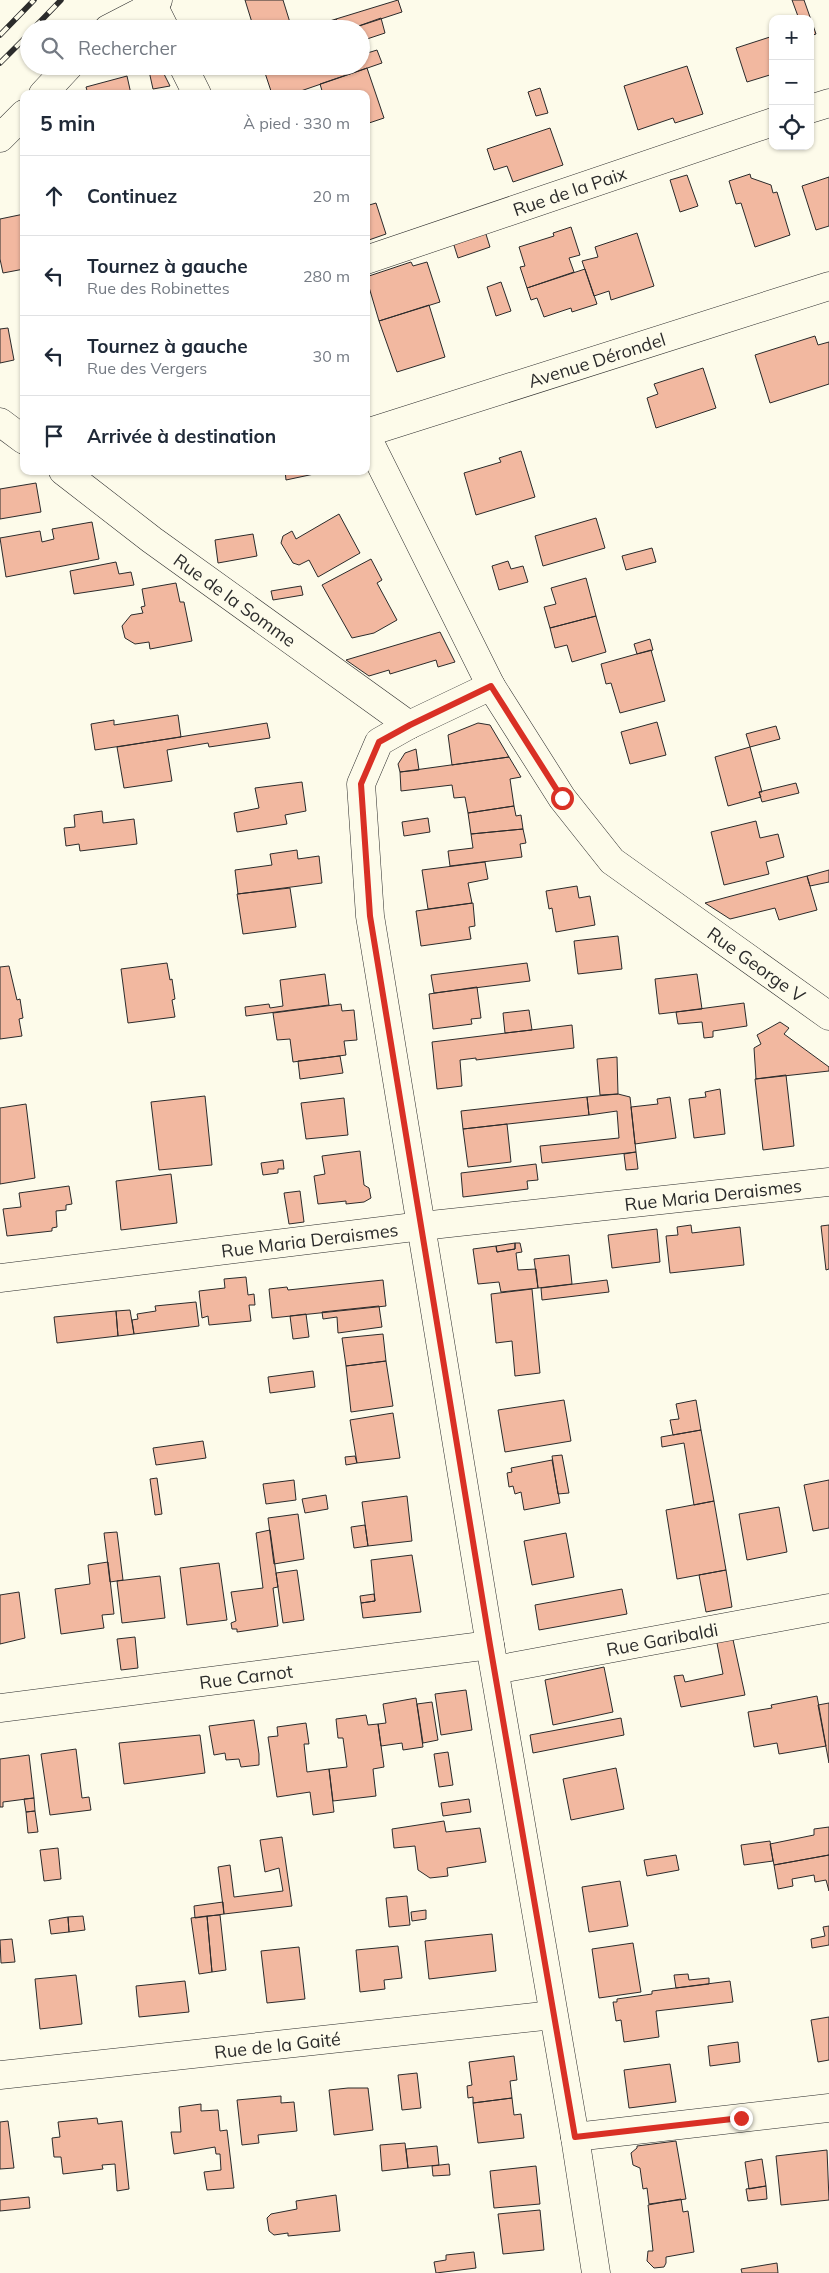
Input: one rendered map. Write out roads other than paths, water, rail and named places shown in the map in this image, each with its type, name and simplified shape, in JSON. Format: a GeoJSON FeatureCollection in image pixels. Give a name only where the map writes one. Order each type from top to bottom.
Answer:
{"type":"FeatureCollection","features":[{"type":"Feature","properties":{"kind":"street"},"geometry":{"type":"LineString","coordinates":[[133,20],[158,11]]}},
{"type":"Feature","properties":{"kind":"street"},"geometry":{"type":"LineString","coordinates":[[47,90],[61,75]]}},
{"type":"Feature","properties":{"kind":"street"},"geometry":{"type":"LineString","coordinates":[[188,75],[195,90]]}},
{"type":"Feature","properties":{"kind":"street"},"geometry":{"type":"LineString","coordinates":[[814,108],[829,103]]}},
{"type":"Feature","properties":{"kind":"street"},"geometry":{"type":"LineString","coordinates":[[0,138],[20,118]]}},
{"type":"Feature","properties":{"kind":"street","name":"Rue de la Paix"},"geometry":{"type":"LineString","coordinates":[[370,259],[769,123]]}},
{"type":"Feature","properties":{"kind":"street","name":"Avenue Dérondel"},"geometry":{"type":"LineString","coordinates":[[370,433],[829,286]]}},
{"type":"Feature","properties":{"kind":"street"},"geometry":{"type":"LineString","coordinates":[[0,422],[20,437]]}},
{"type":"Feature","properties":{"kind":"street","name":"Rue George V"},"geometry":{"type":"LineString","coordinates":[[370,442],[491,686],[562,798],[612,861],[829,1016]]}},
{"type":"Feature","properties":{"kind":"street","name":"Rue de la Somme"},"geometry":{"type":"LineString","coordinates":[[68,475],[152,540],[410,725]]}},
{"type":"Feature","properties":{"kind":"street"},"geometry":{"type":"LineString","coordinates":[[491,686],[379,742],[361,784],[370,916],[575,2137],[596,2273]]}},
{"type":"Feature","properties":{"kind":"street","name":"Rue Maria Deraismes"},"geometry":{"type":"LineString","coordinates":[[0,1278],[422,1226],[829,1182]]}},
{"type":"Feature","properties":{"kind":"street","name":"Rue Garibaldi"},"geometry":{"type":"LineString","coordinates":[[493,1657],[829,1608]]}},
{"type":"Feature","properties":{"kind":"street","name":"Rue Carnot"},"geometry":{"type":"LineString","coordinates":[[0,1708],[493,1657]]}},
{"type":"Feature","properties":{"kind":"street","name":"Rue de la Gaité"},"geometry":{"type":"LineString","coordinates":[[0,2075],[553,2015]]}},
{"type":"Feature","properties":{"kind":"street"},"geometry":{"type":"LineString","coordinates":[[575,2137],[829,2108]]}},
{"type":"Feature","properties":{"kind":"railway"},"geometry":{"type":"LineString","coordinates":[[0,35],[34,0]]}},
{"type":"Feature","properties":{"kind":"railway"},"geometry":{"type":"LineString","coordinates":[[42,20],[61,0]]}},
{"type":"Feature","properties":{"kind":"railway"},"geometry":{"type":"LineString","coordinates":[[0,63],[20,43]]}}]}
